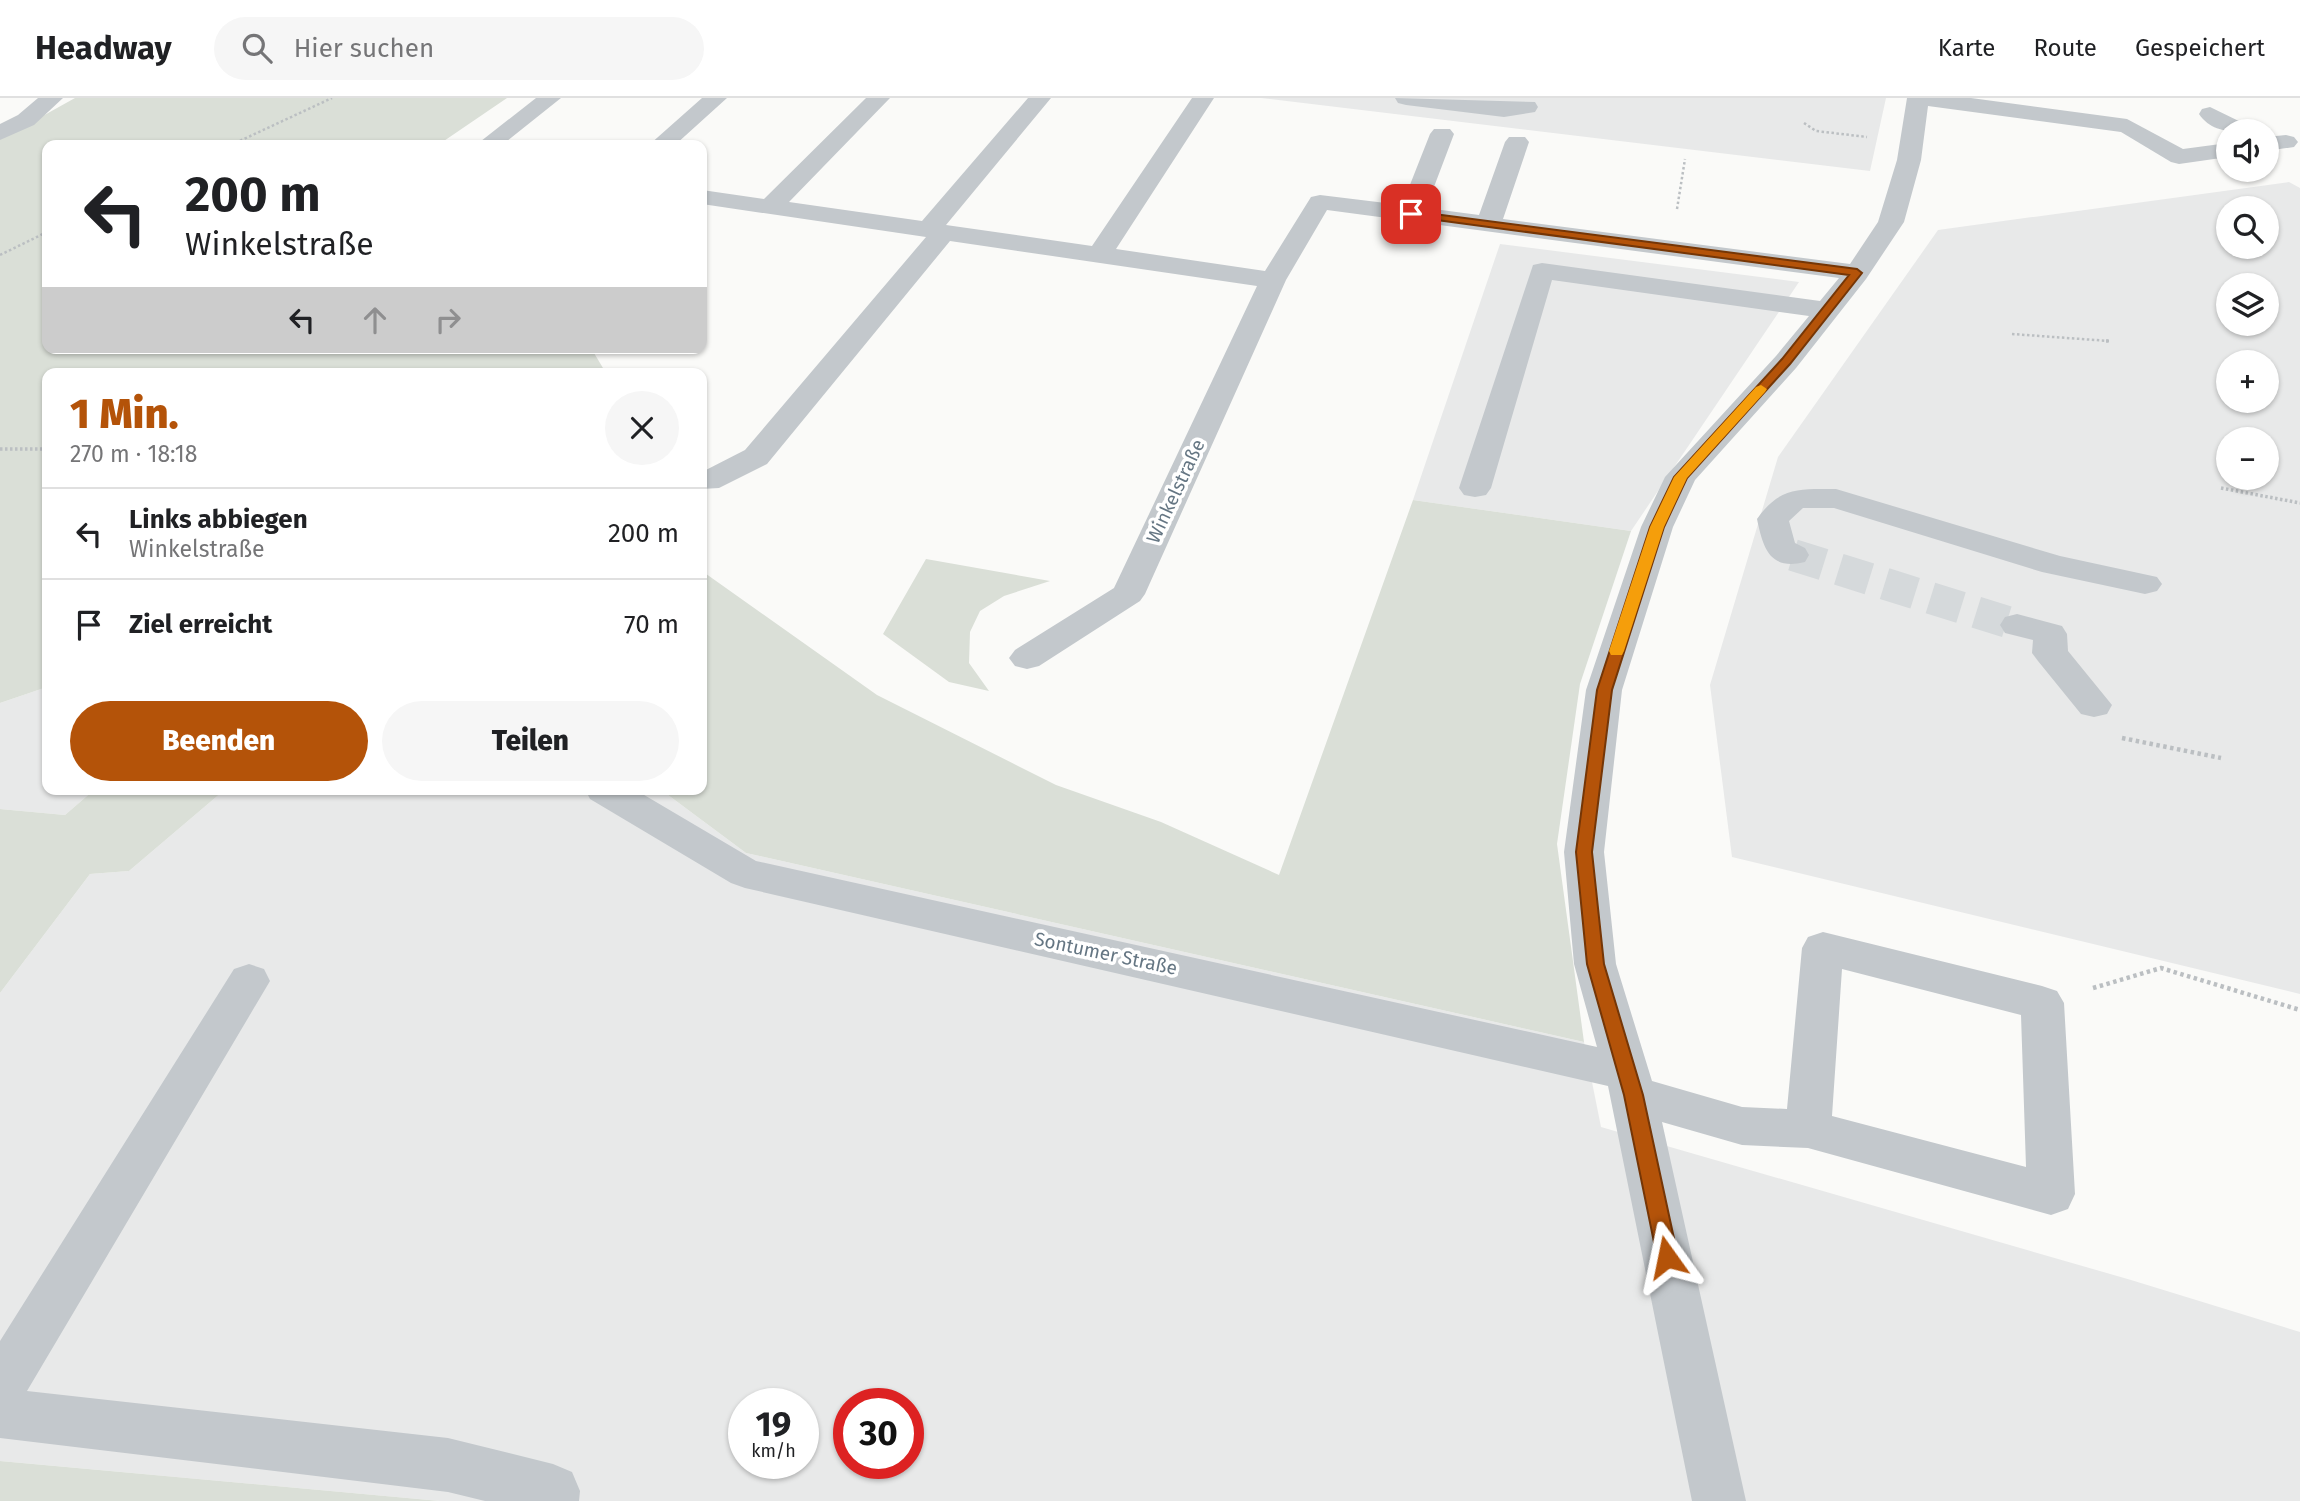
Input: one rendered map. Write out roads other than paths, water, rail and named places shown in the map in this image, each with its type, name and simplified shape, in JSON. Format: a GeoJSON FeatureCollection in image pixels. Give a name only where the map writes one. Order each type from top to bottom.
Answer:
{"type":"FeatureCollection","features":[{"type":"Feature","properties":{"kind":"street"},"geometry":{"type":"LineString","coordinates":[[0,133],[26,120],[52,98]]}},
{"type":"Feature","properties":{"kind":"street"},"geometry":{"type":"LineString","coordinates":[[495,140],[550,98]]}},
{"type":"Feature","properties":{"kind":"street"},"geometry":{"type":"LineString","coordinates":[[667,140],[716,98]]}},
{"type":"Feature","properties":{"kind":"street"},"geometry":{"type":"LineString","coordinates":[[770,207],[879,98]]}},
{"type":"Feature","properties":{"kind":"street"},"geometry":{"type":"LineString","coordinates":[[708,481],[756,457],[1040,98]]}},
{"type":"Feature","properties":{"kind":"street"},"geometry":{"type":"LineString","coordinates":[[1099,255],[1203,98]]}},
{"type":"Feature","properties":{"kind":"street"},"geometry":{"type":"LineString","coordinates":[[1406,98],[1504,110],[1527,107]]}},
{"type":"Feature","properties":{"kind":"street"},"geometry":{"type":"LineString","coordinates":[[1719,1501],[1629,1084],[1595,964],[1584,852],[1605,690],[1657,527],[1681,477],[1786,362],[1857,273],[1891,222],[1909,160],[1920,98],[2127,126],[2210,176]]}},
{"type":"Feature","properties":{"kind":"street"},"geometry":{"type":"LineString","coordinates":[[2210,114],[2219,119]]}},
{"type":"Feature","properties":{"kind":"street"},"geometry":{"type":"LineString","coordinates":[[1411,214],[1443,134]]}},
{"type":"Feature","properties":{"kind":"street"},"geometry":{"type":"LineString","coordinates":[[1489,224],[1517,142]]}},
{"type":"Feature","properties":{"kind":"street"},"geometry":{"type":"LineString","coordinates":[[2179,157],[2216,152]]}},
{"type":"Feature","properties":{"kind":"street"},"geometry":{"type":"LineString","coordinates":[[707,198],[1273,281]]}},
{"type":"Feature","properties":{"kind":"street","name":"Winkelstraße"},"geometry":{"type":"LineString","coordinates":[[1027,658],[1128,594],[1273,281],[1320,202],[1857,273]]}},
{"type":"Feature","properties":{"kind":"street"},"geometry":{"type":"LineString","coordinates":[[1475,488],[1542,271],[1827,310]]}},
{"type":"Feature","properties":{"kind":"street"},"geometry":{"type":"LineString","coordinates":[[1793,555],[1780,548],[1773,519],[1794,499],[1836,498],[2054,565],[2145,584]]}},
{"type":"Feature","properties":{"kind":"street"},"geometry":{"type":"LineString","coordinates":[[2017,625],[2050,634],[2050,653],[2094,705]]}},
{"type":"Feature","properties":{"kind":"street","name":"Sontumer Straße"},"geometry":{"type":"LineString","coordinates":[[614,795],[745,873],[1629,1084],[1742,1125],[1808,1129],[2051,1194],[2042,1003],[1824,948],[1808,1129]]}},
{"type":"Feature","properties":{"kind":"street"},"geometry":{"type":"LineString","coordinates":[[0,1388],[249,981]]}},
{"type":"Feature","properties":{"kind":"street"},"geometry":{"type":"LineString","coordinates":[[0,1413],[448,1465],[554,1492],[552,1501]]}},
{"type":"Feature","properties":{"kind":"tunnel"},"geometry":{"type":"LineString","coordinates":[[1793,555],[2017,625]]}}]}
